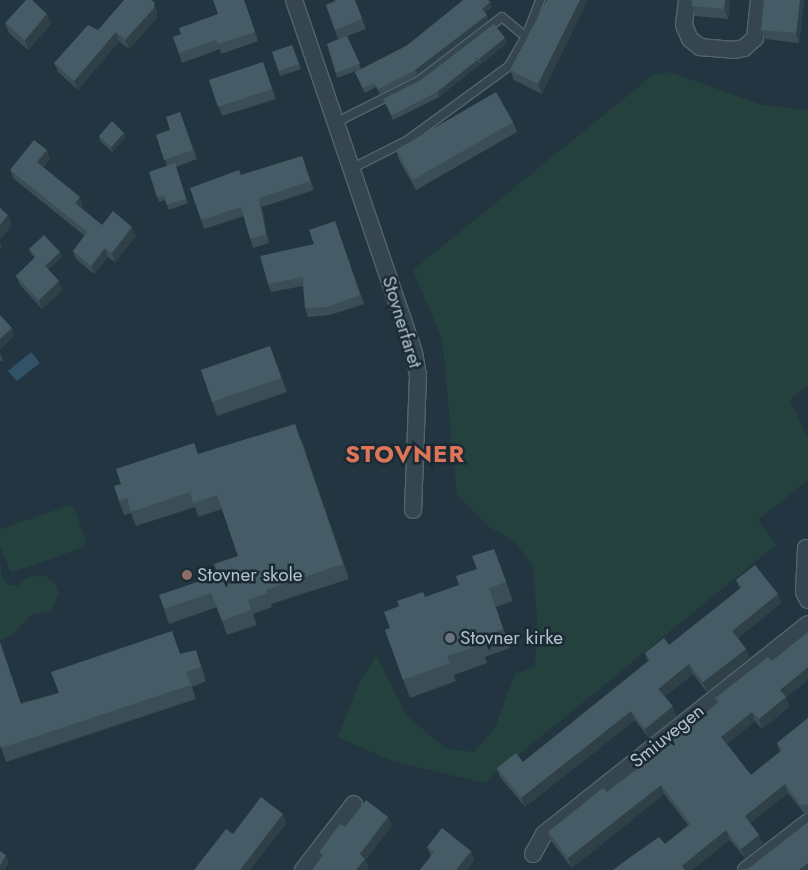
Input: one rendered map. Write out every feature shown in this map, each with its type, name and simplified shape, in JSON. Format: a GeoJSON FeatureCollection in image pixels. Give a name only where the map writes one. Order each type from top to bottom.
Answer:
{"type":"FeatureCollection","features":[{"type":"Feature","properties":{"kind":"street","name":"Stovnerfaret"},"geometry":{"type":"LineString","coordinates":[[294,0],[417,368],[413,510]]}},
{"type":"Feature","properties":{"kind":"street"},"geometry":{"type":"LineString","coordinates":[[687,0],[684,25],[690,39],[700,47],[733,50],[744,48],[755,38],[760,0]]}},
{"type":"Feature","properties":{"kind":"street"},"geometry":{"type":"LineString","coordinates":[[806,548],[804,592],[808,600]]}},
{"type":"Feature","properties":{"kind":"street","name":"Smiuvegen"},"geometry":{"type":"LineString","coordinates":[[533,854],[544,834],[808,624]]}},
{"type":"Feature","properties":{"kind":"street"},"geometry":{"type":"LineString","coordinates":[[303,870],[354,804]]}},
{"type":"Feature","properties":{"kind":"street"},"geometry":{"type":"LineString","coordinates":[[746,870],[808,822]]}},
{"type":"Feature","properties":{"kind":"lane"},"geometry":{"type":"LineString","coordinates":[[351,169],[408,140],[509,66],[526,38],[540,0]]}},
{"type":"Feature","properties":{"kind":"lane"},"geometry":{"type":"LineString","coordinates":[[335,123],[420,80],[502,18],[526,38]]}},
{"type":"Feature","properties":{"kind":"green space"},"geometry":{"type":"Polygon","coordinates":[[[670,72],[763,105],[808,110],[808,385],[790,400],[808,438],[808,480],[758,520],[776,545],[484,783],[392,761],[338,737],[358,685],[376,655],[407,716],[445,748],[473,752],[494,730],[515,674],[535,667],[537,614],[532,565],[516,543],[488,526],[457,495],[442,339],[413,270],[653,75],[670,72]]]}},
{"type":"Feature","properties":{"kind":"green space"},"geometry":{"type":"Polygon","coordinates":[[[70,505],[74,507],[86,542],[84,547],[13,572],[9,570],[0,544],[0,529],[70,505]]]}},
{"type":"Feature","properties":{"kind":"green space"},"geometry":{"type":"Polygon","coordinates":[[[0,559],[2,578],[9,585],[17,586],[29,577],[44,575],[56,584],[59,593],[51,611],[32,615],[11,636],[0,640],[0,559]]]}},
{"type":"Feature","properties":{"kind":"water"},"geometry":{"type":"Polygon","coordinates":[[[31,352],[40,363],[17,381],[8,371],[31,352]]]}},
{"type":"Feature","properties":{"kind":"building"},"geometry":{"type":"Polygon","coordinates":[[[26,0],[32,0],[47,14],[25,40],[5,23],[26,0]]]}},
{"type":"Feature","properties":{"kind":"building"},"geometry":{"type":"Polygon","coordinates":[[[124,0],[151,0],[154,2],[154,8],[125,40],[116,32],[74,81],[54,63],[88,25],[98,30],[124,0]]]}},
{"type":"Feature","properties":{"kind":"building"},"geometry":{"type":"Polygon","coordinates":[[[213,0],[244,0],[255,32],[218,44],[216,40],[179,53],[173,37],[181,34],[179,28],[218,14],[213,0]]]}},
{"type":"Feature","properties":{"kind":"building"},"geometry":{"type":"Polygon","coordinates":[[[335,0],[355,0],[362,19],[335,30],[326,5],[335,0]]]}},
{"type":"Feature","properties":{"kind":"building"},"geometry":{"type":"Polygon","coordinates":[[[463,0],[488,0],[490,2],[482,9],[487,15],[415,70],[378,89],[374,83],[363,88],[355,72],[405,47],[463,0]]]}},
{"type":"Feature","properties":{"kind":"building"},"geometry":{"type":"Polygon","coordinates":[[[547,0],[580,0],[538,84],[510,70],[547,0]]]}},
{"type":"Feature","properties":{"kind":"building"},"geometry":{"type":"Polygon","coordinates":[[[692,0],[725,0],[724,9],[692,6],[692,0]]]}},
{"type":"Feature","properties":{"kind":"building"},"geometry":{"type":"Polygon","coordinates":[[[764,0],[800,0],[796,33],[761,30],[764,0]]]}},
{"type":"Feature","properties":{"kind":"building"},"geometry":{"type":"Polygon","coordinates":[[[494,24],[505,38],[479,59],[475,57],[477,60],[437,92],[392,115],[383,99],[421,80],[494,24]]]}},
{"type":"Feature","properties":{"kind":"building"},"geometry":{"type":"Polygon","coordinates":[[[347,36],[360,64],[336,73],[327,44],[347,36]]]}},
{"type":"Feature","properties":{"kind":"building"},"geometry":{"type":"Polygon","coordinates":[[[292,45],[299,64],[279,71],[272,52],[292,45]]]}},
{"type":"Feature","properties":{"kind":"building"},"geometry":{"type":"Polygon","coordinates":[[[263,62],[272,89],[218,107],[209,80],[263,62]]]}},
{"type":"Feature","properties":{"kind":"building"},"geometry":{"type":"Polygon","coordinates":[[[496,92],[513,122],[413,180],[396,150],[496,92]]]}},
{"type":"Feature","properties":{"kind":"building"},"geometry":{"type":"Polygon","coordinates":[[[180,112],[193,150],[164,160],[156,135],[170,130],[166,117],[180,112]]]}},
{"type":"Feature","properties":{"kind":"building"},"geometry":{"type":"Polygon","coordinates":[[[112,121],[124,133],[111,147],[99,136],[112,121]]]}},
{"type":"Feature","properties":{"kind":"building"},"geometry":{"type":"Polygon","coordinates":[[[34,140],[47,150],[37,162],[80,197],[75,203],[102,225],[113,211],[132,227],[112,253],[105,248],[91,266],[73,251],[87,232],[10,170],[34,140]]]}},
{"type":"Feature","properties":{"kind":"building"},"geometry":{"type":"Polygon","coordinates":[[[302,156],[310,181],[259,198],[266,234],[250,239],[241,207],[201,220],[190,188],[239,170],[241,175],[302,156]]]}},
{"type":"Feature","properties":{"kind":"building"},"geometry":{"type":"Polygon","coordinates":[[[175,163],[186,199],[167,205],[164,195],[157,197],[149,172],[175,163]]]}},
{"type":"Feature","properties":{"kind":"building"},"geometry":{"type":"Polygon","coordinates":[[[0,208],[8,215],[0,225],[0,208]]]}},
{"type":"Feature","properties":{"kind":"building"},"geometry":{"type":"Polygon","coordinates":[[[335,221],[360,295],[327,307],[305,308],[303,277],[268,284],[260,256],[314,244],[309,230],[335,221]]]}},
{"type":"Feature","properties":{"kind":"building"},"geometry":{"type":"Polygon","coordinates":[[[44,235],[60,252],[45,266],[29,249],[44,235]]]}},
{"type":"Feature","properties":{"kind":"building"},"geometry":{"type":"Polygon","coordinates":[[[36,256],[59,281],[39,300],[16,276],[36,256]]]}},
{"type":"Feature","properties":{"kind":"building"},"geometry":{"type":"Polygon","coordinates":[[[0,315],[12,328],[0,339],[0,315]]]}},
{"type":"Feature","properties":{"kind":"building"},"geometry":{"type":"Polygon","coordinates":[[[270,346],[281,378],[212,402],[201,370],[270,346]]]}},
{"type":"Feature","properties":{"kind":"building"},"geometry":{"type":"Polygon","coordinates":[[[295,424],[343,564],[266,590],[267,593],[248,600],[251,610],[222,621],[211,593],[164,609],[159,595],[218,575],[214,564],[238,556],[217,495],[193,503],[190,492],[131,512],[127,498],[119,501],[114,486],[121,484],[116,469],[194,443],[198,454],[295,424]]]}},
{"type":"Feature","properties":{"kind":"building","name":"Stovner kirke"},"geometry":{"type":"Polygon","coordinates":[[[494,549],[506,582],[489,588],[503,629],[478,638],[480,645],[447,656],[450,663],[403,680],[385,630],[390,628],[384,612],[399,606],[397,601],[423,592],[425,597],[459,585],[456,576],[477,569],[472,556],[494,549]]]}},
{"type":"Feature","properties":{"kind":"building"},"geometry":{"type":"Polygon","coordinates":[[[755,565],[778,594],[732,631],[746,649],[703,682],[689,664],[658,689],[673,706],[645,729],[631,711],[521,798],[497,768],[516,753],[523,762],[650,660],[645,653],[664,638],[669,645],[742,587],[736,580],[755,565]]]}},
{"type":"Feature","properties":{"kind":"building"},"geometry":{"type":"Polygon","coordinates":[[[172,631],[180,654],[196,650],[201,667],[186,672],[191,685],[1,748],[0,642],[21,704],[59,693],[51,672],[172,631]]]}},
{"type":"Feature","properties":{"kind":"building"},"geometry":{"type":"Polygon","coordinates":[[[808,632],[808,667],[780,690],[786,697],[759,719],[752,712],[721,737],[751,775],[782,750],[777,743],[808,718],[808,805],[800,804],[785,784],[745,816],[759,835],[741,849],[726,830],[682,866],[685,870],[613,870],[659,837],[665,844],[691,824],[661,785],[568,858],[548,832],[603,788],[607,792],[644,764],[639,759],[687,721],[691,725],[719,702],[715,698],[768,657],[772,661],[808,632]]]}},
{"type":"Feature","properties":{"kind":"building"},"geometry":{"type":"Polygon","coordinates":[[[261,797],[283,814],[240,870],[194,870],[226,829],[233,834],[261,797]]]}},
{"type":"Feature","properties":{"kind":"building"},"geometry":{"type":"Polygon","coordinates":[[[366,800],[388,817],[360,854],[365,859],[356,870],[312,870],[323,855],[319,852],[340,824],[345,827],[366,800]]]}},
{"type":"Feature","properties":{"kind":"building"},"geometry":{"type":"Polygon","coordinates":[[[808,822],[808,863],[799,870],[740,870],[749,868],[808,822]]]}},
{"type":"Feature","properties":{"kind":"building"},"geometry":{"type":"Polygon","coordinates":[[[442,828],[471,851],[456,870],[420,870],[434,852],[427,847],[442,828]]]}},
{"type":"Feature","properties":{"kind":"building"},"geometry":{"type":"Polygon","coordinates":[[[0,851],[6,855],[0,866],[0,851]]]}},
{"type":"Feature","properties":{"kind":"place","name":"Stovner skole"},"geometry":{"type":"Point","coordinates":[187,575]}},
{"type":"Feature","properties":{"kind":"place","name":"Stovner kirke"},"geometry":{"type":"Point","coordinates":[450,638]}},
{"type":"Feature","properties":{"kind":"district","name":"STOVNER"},"geometry":{"type":"Point","coordinates":[405,454]}}]}
